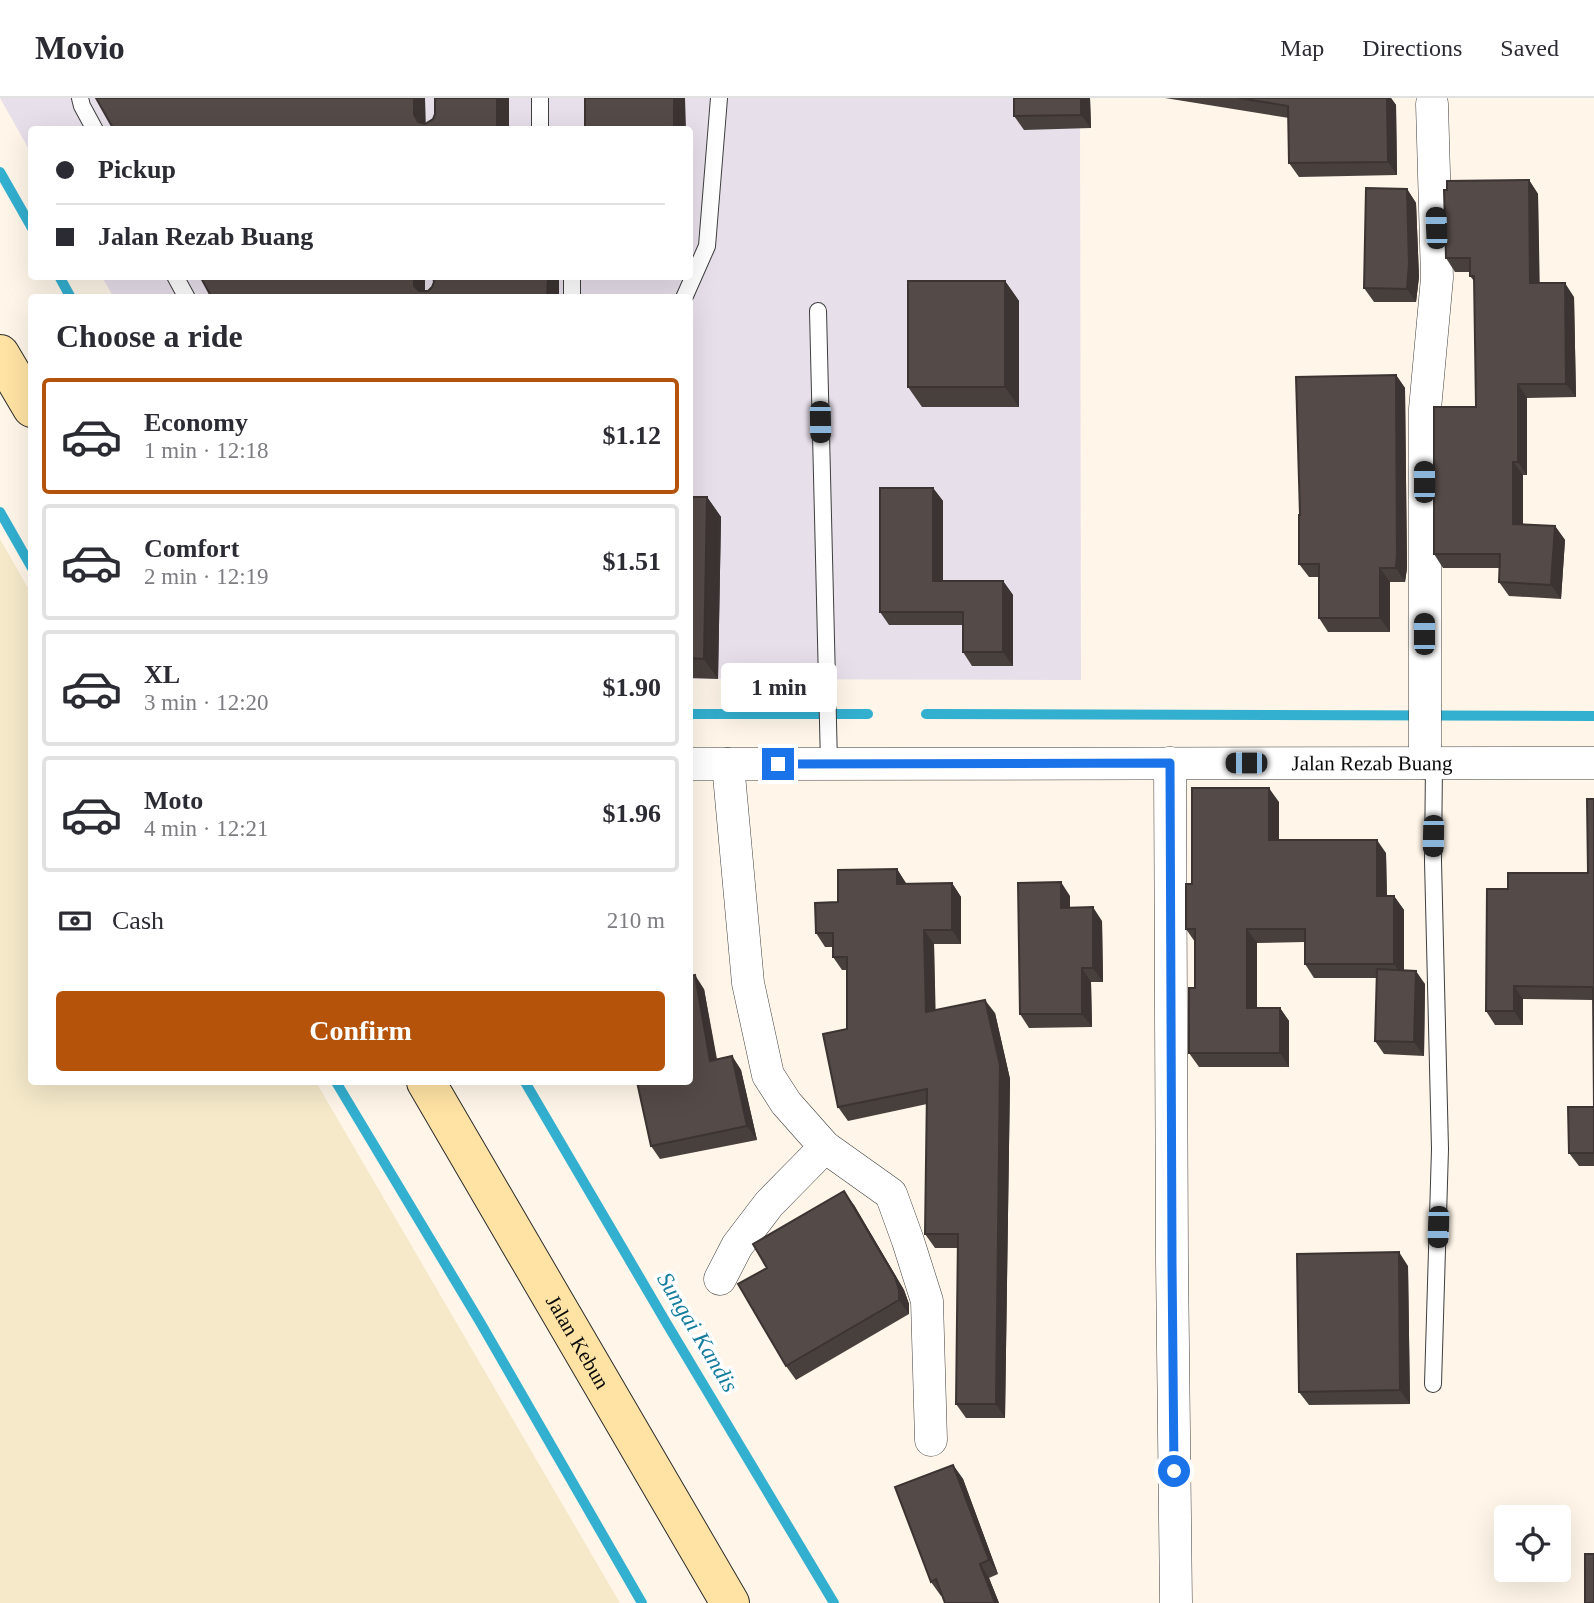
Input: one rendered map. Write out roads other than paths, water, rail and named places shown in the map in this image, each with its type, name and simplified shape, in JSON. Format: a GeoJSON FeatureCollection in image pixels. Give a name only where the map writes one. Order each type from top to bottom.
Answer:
{"type":"FeatureCollection","features":[{"type":"Feature","properties":{"kind":"main road"},"geometry":{"type":"LineString","coordinates":[[0,354],[28,401]]}},
{"type":"Feature","properties":{"kind":"main road","name":"Jalan Kebun"},"geometry":{"type":"LineString","coordinates":[[428,1085],[730,1603]]}},
{"type":"Feature","properties":{"kind":"street"},"geometry":{"type":"LineString","coordinates":[[1428,757],[1423,702],[1425,409],[1437,278],[1432,103]]}},
{"type":"Feature","properties":{"kind":"street","name":"Jalan Rezab Buang"},"geometry":{"type":"LineString","coordinates":[[693,764],[1170,763],[1428,757],[1594,763]]}},
{"type":"Feature","properties":{"kind":"street"},"geometry":{"type":"LineString","coordinates":[[1170,763],[1176,1603]]}},
{"type":"Feature","properties":{"kind":"street"},"geometry":{"type":"LineString","coordinates":[[728,764],[748,983],[768,1075],[786,1103],[825,1147],[891,1194],[927,1301],[932,1440]]}},
{"type":"Feature","properties":{"kind":"street"},"geometry":{"type":"LineString","coordinates":[[720,1279],[737,1246],[769,1204],[825,1147]]}},
{"type":"Feature","properties":{"kind":"lane"},"geometry":{"type":"LineString","coordinates":[[80,98],[93,126]]}},
{"type":"Feature","properties":{"kind":"lane"},"geometry":{"type":"LineString","coordinates":[[540,98],[540,126]]}},
{"type":"Feature","properties":{"kind":"lane"},"geometry":{"type":"LineString","coordinates":[[693,278],[707,246],[719,98]]}},
{"type":"Feature","properties":{"kind":"lane"},"geometry":{"type":"LineString","coordinates":[[818,311],[829,763]]}},
{"type":"Feature","properties":{"kind":"lane"},"geometry":{"type":"LineString","coordinates":[[1428,757],[1440,1149],[1433,1384]]}},
{"type":"Feature","properties":{"kind":"waterway","name":"Sungai Kandis"},"geometry":{"type":"LineString","coordinates":[[0,172],[28,221]]}},
{"type":"Feature","properties":{"kind":"waterway","name":"Sungai Kandis"},"geometry":{"type":"LineString","coordinates":[[61,280],[69,294]]}},
{"type":"Feature","properties":{"kind":"waterway"},"geometry":{"type":"LineString","coordinates":[[0,512],[28,561]]}},
{"type":"Feature","properties":{"kind":"waterway"},"geometry":{"type":"LineString","coordinates":[[693,714],[868,714]]}},
{"type":"Feature","properties":{"kind":"waterway"},"geometry":{"type":"LineString","coordinates":[[926,714],[1594,716]]}},
{"type":"Feature","properties":{"kind":"waterway"},"geometry":{"type":"LineString","coordinates":[[338,1085],[480,1322],[642,1603]]}},
{"type":"Feature","properties":{"kind":"waterway","name":"Sungai Kandis"},"geometry":{"type":"LineString","coordinates":[[527,1085],[834,1603]]}}]}
